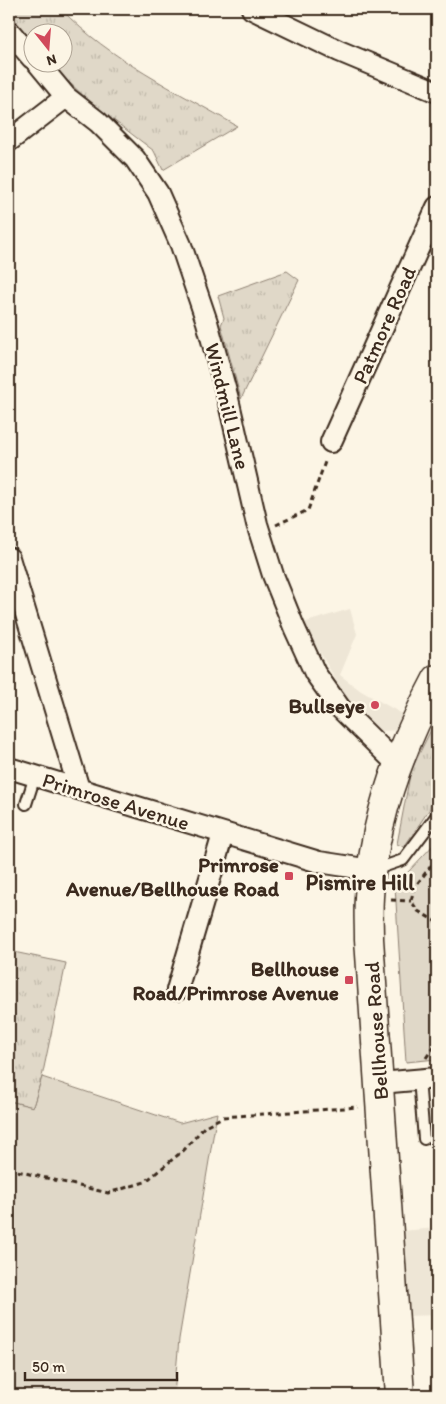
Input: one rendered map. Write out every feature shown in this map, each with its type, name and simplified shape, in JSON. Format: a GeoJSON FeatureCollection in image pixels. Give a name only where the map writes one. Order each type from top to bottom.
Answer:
{"type":"FeatureCollection","features":[{"type":"Feature","properties":{"kind":"main road","name":"Bellhouse Road"},"geometry":{"type":"LineString","coordinates":[[400,1395],[369,939],[369,898],[377,834],[397,764],[418,714],[437,679]]}},
{"type":"Feature","properties":{"kind":"street"},"geometry":{"type":"LineString","coordinates":[[252,9],[339,51],[437,92]]}},
{"type":"Feature","properties":{"kind":"street"},"geometry":{"type":"LineString","coordinates":[[9,30],[22,46]]}},
{"type":"Feature","properties":{"kind":"street","name":"Windmill Lane"},"geometry":{"type":"LineString","coordinates":[[45,72],[66,97],[98,122],[135,159],[158,193],[181,245],[207,322],[228,399],[257,524],[273,574],[315,673],[340,708],[397,764]]}},
{"type":"Feature","properties":{"kind":"street"},"geometry":{"type":"LineString","coordinates":[[9,141],[66,97]]}},
{"type":"Feature","properties":{"kind":"street","name":"Patmore Road"},"geometry":{"type":"LineString","coordinates":[[331,442],[437,207]]}},
{"type":"Feature","properties":{"kind":"street"},"geometry":{"type":"LineString","coordinates":[[9,558],[79,789]]}},
{"type":"Feature","properties":{"kind":"street","name":"Primrose Avenue"},"geometry":{"type":"LineString","coordinates":[[9,768],[320,862],[371,870]]}},
{"type":"Feature","properties":{"kind":"street"},"geometry":{"type":"LineString","coordinates":[[177,990],[223,834]]}},
{"type":"Feature","properties":{"kind":"street"},"geometry":{"type":"LineString","coordinates":[[380,1094],[428,1079]]}},
{"type":"Feature","properties":{"kind":"lane"},"geometry":{"type":"LineString","coordinates":[[26,804],[35,776]]}},
{"type":"Feature","properties":{"kind":"lane"},"geometry":{"type":"LineString","coordinates":[[371,870],[403,860],[437,815]]}},
{"type":"Feature","properties":{"kind":"lane"},"geometry":{"type":"LineString","coordinates":[[424,1139],[428,1079]]}},
{"type":"Feature","properties":{"kind":"path"},"geometry":{"type":"LineString","coordinates":[[257,524],[276,525],[308,510],[331,442]]}},
{"type":"Feature","properties":{"kind":"path"},"geometry":{"type":"LineString","coordinates":[[437,858],[414,888],[411,901],[418,911],[437,922]]}},
{"type":"Feature","properties":{"kind":"path"},"geometry":{"type":"LineString","coordinates":[[9,1169],[108,1193],[145,1182],[184,1150],[205,1126],[223,1116],[380,1094]]}},
{"type":"Feature","properties":{"kind":"shaded area"},"geometry":{"type":"Polygon","coordinates":[[[350,609],[357,634],[340,675],[361,691],[408,717],[400,730],[381,731],[349,703],[303,623],[350,609]]]}},
{"type":"Feature","properties":{"kind":"shaded area"},"geometry":{"type":"Polygon","coordinates":[[[437,1228],[437,1315],[406,1316],[401,1231],[437,1228]]]}},
{"type":"Feature","properties":{"kind":"green space"},"geometry":{"type":"Polygon","coordinates":[[[9,9],[61,9],[80,27],[122,59],[237,126],[163,170],[154,151],[91,103],[58,72],[72,72],[72,22],[22,22],[22,31],[9,16],[9,9]]]}},
{"type":"Feature","properties":{"kind":"green space"},"geometry":{"type":"Polygon","coordinates":[[[287,271],[299,280],[241,399],[221,325],[224,318],[218,296],[287,271]]]}},
{"type":"Feature","properties":{"kind":"green space"},"geometry":{"type":"Polygon","coordinates":[[[437,718],[437,798],[404,847],[397,844],[411,770],[437,718]]]}},
{"type":"Feature","properties":{"kind":"green space"},"geometry":{"type":"Polygon","coordinates":[[[437,841],[437,1059],[406,1062],[395,886],[437,841]]]}},
{"type":"Feature","properties":{"kind":"green space"},"geometry":{"type":"Polygon","coordinates":[[[9,951],[66,963],[42,1077],[33,1107],[9,1101],[9,951]]]}},
{"type":"Feature","properties":{"kind":"green space"},"geometry":{"type":"Polygon","coordinates":[[[42,1077],[180,1123],[217,1113],[179,1339],[174,1395],[9,1395],[9,1101],[33,1107],[42,1077]]]}},
{"type":"Feature","properties":{"kind":"place","name":"Bullseye"},"geometry":{"type":"Point","coordinates":[375,705]}},
{"type":"Feature","properties":{"kind":"place","name":"Primrose Avenue/Bellhouse Road"},"geometry":{"type":"Point","coordinates":[289,876]}},
{"type":"Feature","properties":{"kind":"place","name":"Bellhouse Road/Primrose Avenue"},"geometry":{"type":"Point","coordinates":[349,980]}},
{"type":"Feature","properties":{"kind":"district","name":"Pismire Hill"},"geometry":{"type":"Point","coordinates":[360,882]}}]}
